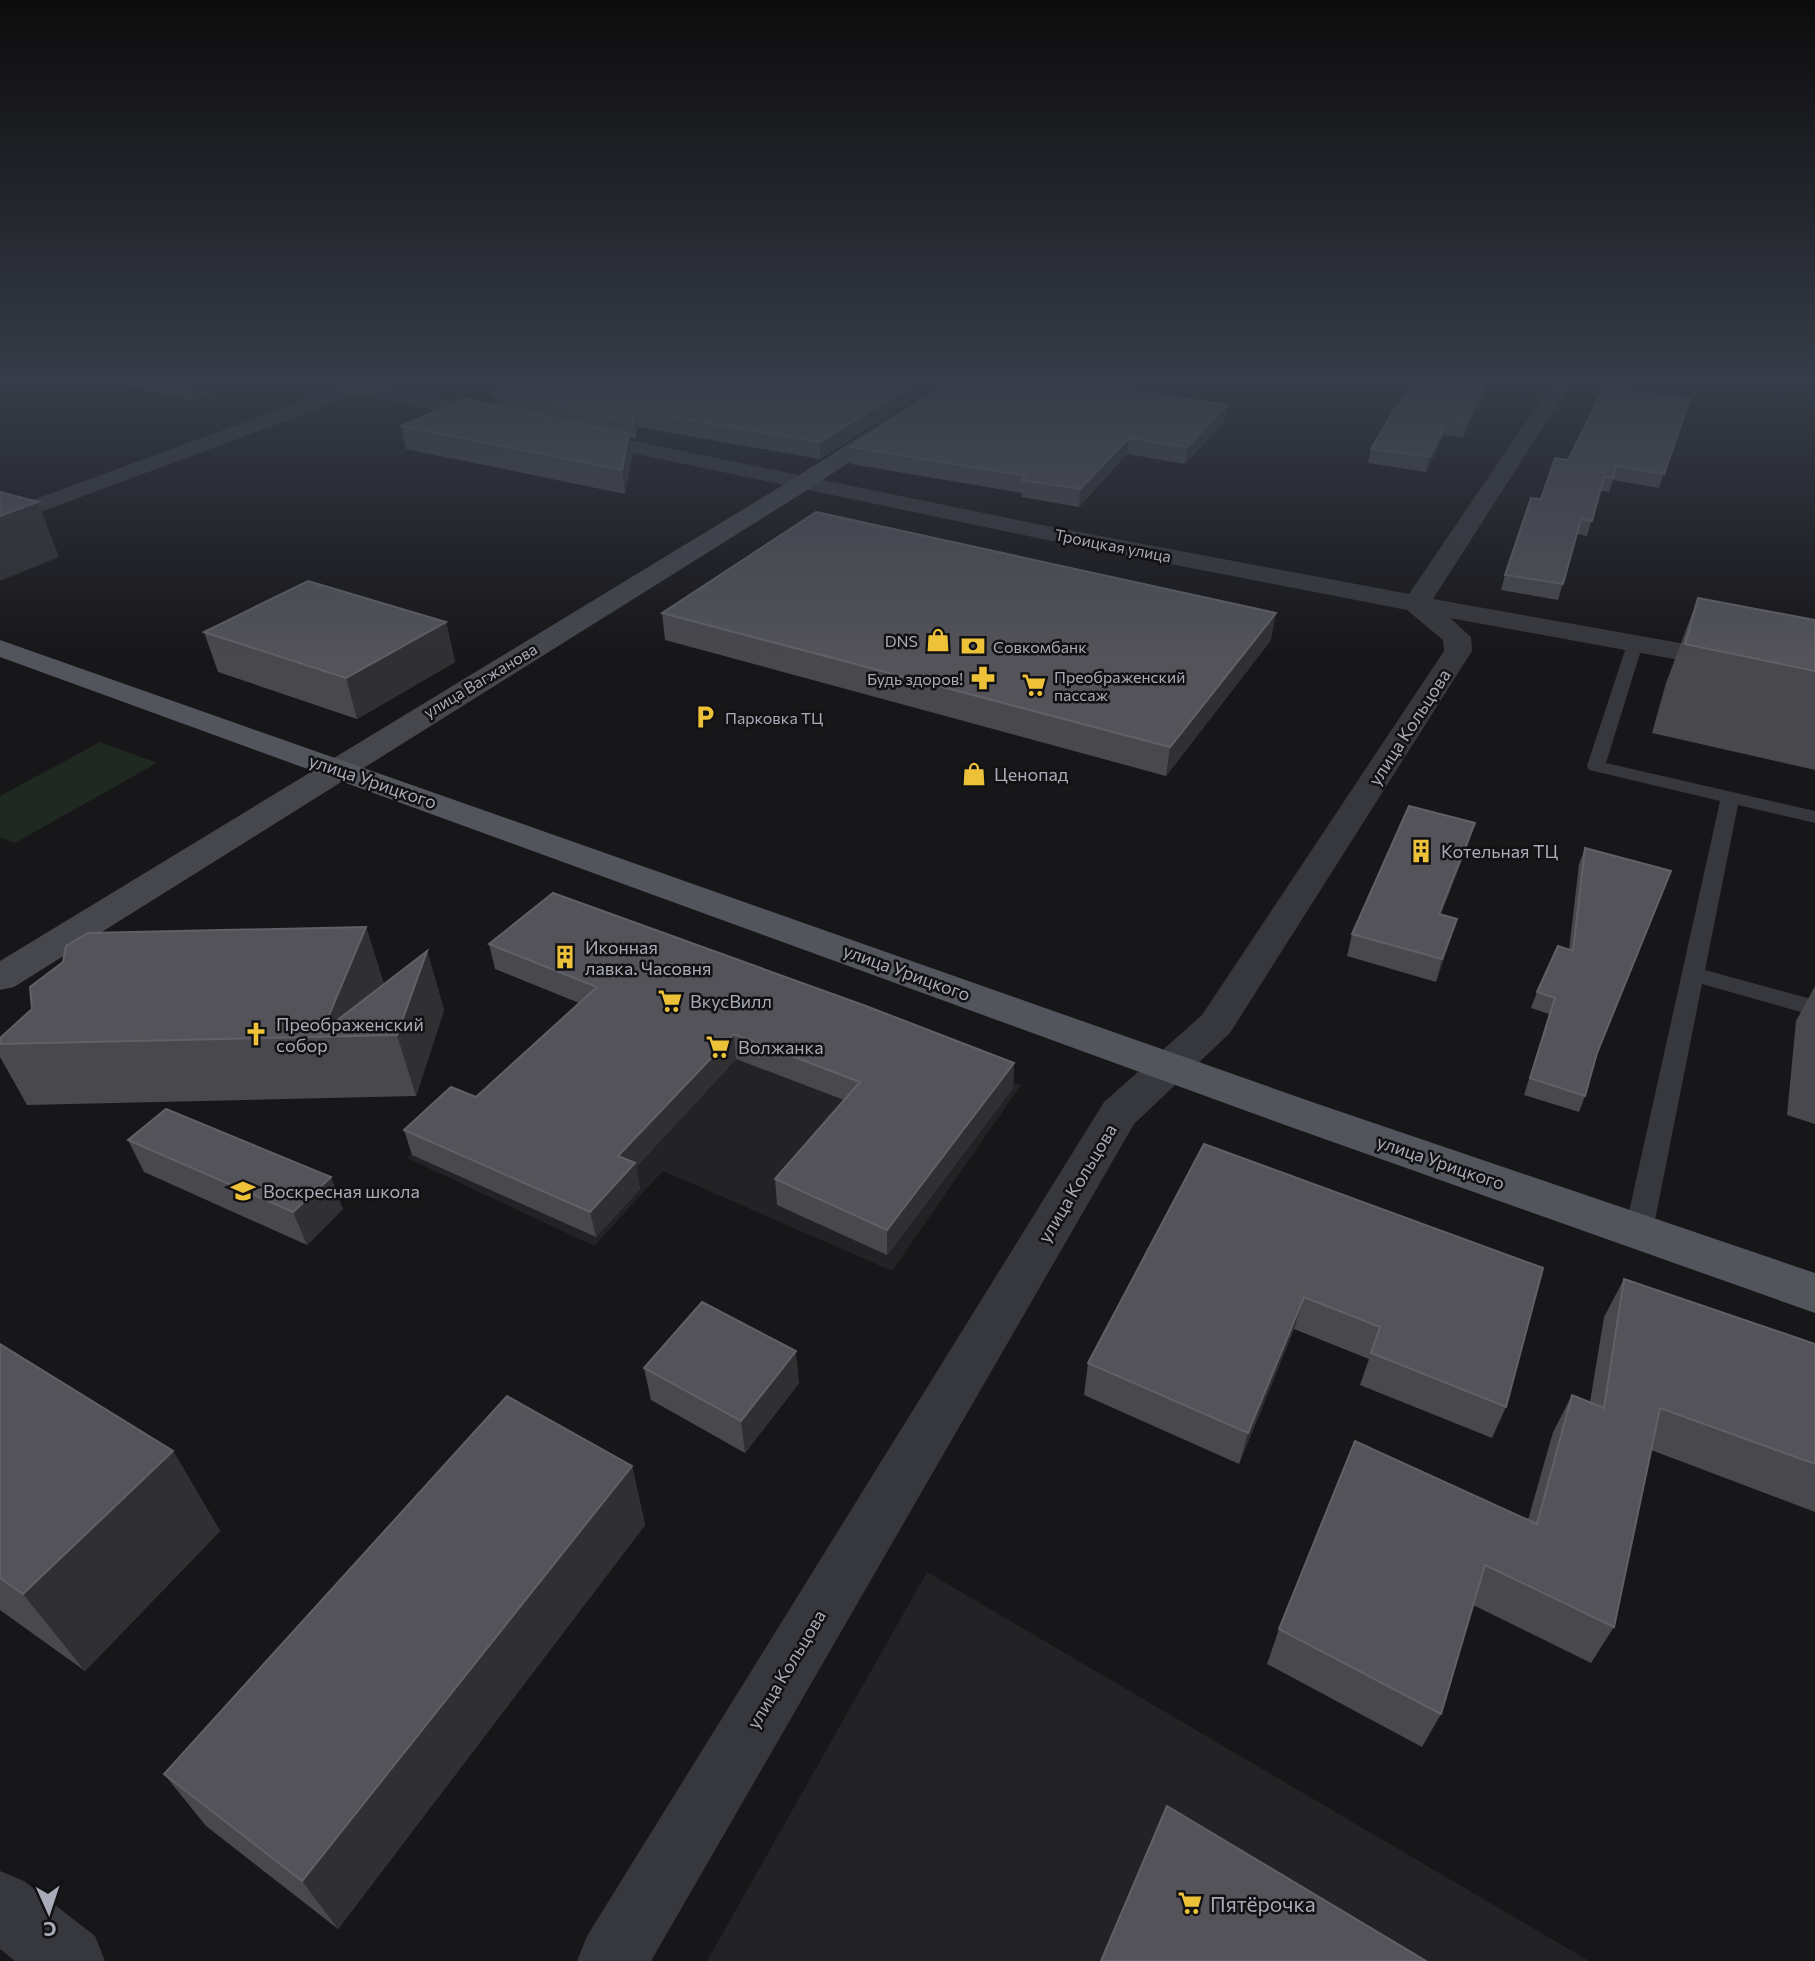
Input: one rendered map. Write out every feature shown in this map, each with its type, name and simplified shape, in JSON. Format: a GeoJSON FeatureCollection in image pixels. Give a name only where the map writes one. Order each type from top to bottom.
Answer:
{"type":"FeatureCollection","features":[{"type":"Feature","properties":{"kind":"main road","name":"улица Урицкого"},"geometry":{"type":"LineString","coordinates":[[0,648],[1170,1068],[1815,1293]]}},
{"type":"Feature","properties":{"kind":"street"},"geometry":{"type":"LineString","coordinates":[[0,520],[125,474]]}},
{"type":"Feature","properties":{"kind":"street","name":"Троицкая улица"},"geometry":{"type":"LineString","coordinates":[[753,474],[1416,604],[1815,676]]}},
{"type":"Feature","properties":{"kind":"street","name":"улица Вагжанова"},"geometry":{"type":"LineString","coordinates":[[0,978],[817,474]]}},
{"type":"Feature","properties":{"kind":"street"},"geometry":{"type":"LineString","coordinates":[[1416,604],[1502,474]]}},
{"type":"Feature","properties":{"kind":"street","name":"улица Кольцова"},"geometry":{"type":"LineString","coordinates":[[612,1961],[1119,1113],[1216,1024],[1458,651],[1457,636],[1416,604]]}},
{"type":"Feature","properties":{"kind":"street"},"geometry":{"type":"LineString","coordinates":[[0,1905],[70,1961]]}},
{"type":"Feature","properties":{"kind":"lane"},"geometry":{"type":"LineString","coordinates":[[1635,643],[1596,766],[1815,817]]}},
{"type":"Feature","properties":{"kind":"lane"},"geometry":{"type":"LineString","coordinates":[[1639,1230],[1730,797]]}},
{"type":"Feature","properties":{"kind":"lane"},"geometry":{"type":"LineString","coordinates":[[1692,974],[1815,1008]]}},
{"type":"Feature","properties":{"kind":"shaded area"},"geometry":{"type":"Polygon","coordinates":[[[100,742],[157,763],[15,843],[0,837],[0,796],[100,742]]]}},
{"type":"Feature","properties":{"kind":"shaded area"},"geometry":{"type":"Polygon","coordinates":[[[642,945],[1021,1085],[892,1271],[663,1171],[594,1246],[407,1158],[642,945]]]}},
{"type":"Feature","properties":{"kind":"shaded area"},"geometry":{"type":"Polygon","coordinates":[[[927,1572],[1589,1961],[707,1961],[927,1572]]]}},
{"type":"Feature","properties":{"kind":"building"},"geometry":{"type":"Polygon","coordinates":[[[1011,474],[1095,474],[1080,489],[1022,480],[1026,476],[1011,474]]]}},
{"type":"Feature","properties":{"kind":"building"},"geometry":{"type":"Polygon","coordinates":[[[1550,474],[1614,474],[1613,478],[1604,477],[1592,521],[1581,519],[1563,584],[1505,575],[1531,498],[1541,499],[1550,474]]]}},
{"type":"Feature","properties":{"kind":"building"},"geometry":{"type":"Polygon","coordinates":[[[0,492],[38,502],[0,516],[0,492]]]}},
{"type":"Feature","properties":{"kind":"building","name":"Преображенский пассаж"},"geometry":{"type":"Polygon","coordinates":[[[816,512],[1276,613],[1170,747],[662,613],[816,512]]]}},
{"type":"Feature","properties":{"kind":"building"},"geometry":{"type":"Polygon","coordinates":[[[308,581],[446,622],[346,678],[204,632],[308,581]]]}},
{"type":"Feature","properties":{"kind":"building"},"geometry":{"type":"Polygon","coordinates":[[[1698,598],[1815,620],[1815,671],[1685,644],[1698,598]]]}},
{"type":"Feature","properties":{"kind":"building"},"geometry":{"type":"Polygon","coordinates":[[[1409,806],[1475,823],[1439,914],[1457,919],[1442,959],[1352,934],[1409,806]]]}},
{"type":"Feature","properties":{"kind":"building"},"geometry":{"type":"Polygon","coordinates":[[[1585,848],[1671,871],[1597,1053],[1585,1096],[1530,1078],[1555,998],[1537,992],[1558,946],[1573,951],[1585,848]]]}},
{"type":"Feature","properties":{"kind":"building"},"geometry":{"type":"Polygon","coordinates":[[[553,893],[866,1006],[1014,1063],[887,1230],[775,1179],[860,1082],[734,1034],[618,1156],[635,1163],[590,1212],[404,1130],[451,1087],[476,1097],[597,987],[489,944],[553,893]]]}},
{"type":"Feature","properties":{"kind":"building"},"geometry":{"type":"Polygon","coordinates":[[[366,927],[322,1032],[427,951],[397,1035],[0,1044],[0,1038],[32,1009],[30,987],[63,962],[66,946],[88,933],[366,927]]]}},
{"type":"Feature","properties":{"kind":"building"},"geometry":{"type":"Polygon","coordinates":[[[166,1109],[331,1177],[293,1212],[128,1140],[166,1109]]]}},
{"type":"Feature","properties":{"kind":"building"},"geometry":{"type":"Polygon","coordinates":[[[1204,1144],[1543,1268],[1506,1407],[1371,1353],[1380,1327],[1304,1297],[1248,1433],[1088,1363],[1204,1144]]]}},
{"type":"Feature","properties":{"kind":"building"},"geometry":{"type":"Polygon","coordinates":[[[1624,1279],[1815,1344],[1815,1464],[1660,1408],[1614,1627],[1485,1565],[1441,1714],[1279,1629],[1355,1441],[1537,1524],[1572,1395],[1604,1408],[1624,1279]]]}},
{"type":"Feature","properties":{"kind":"building"},"geometry":{"type":"Polygon","coordinates":[[[702,1302],[796,1351],[741,1421],[644,1368],[702,1302]]]}},
{"type":"Feature","properties":{"kind":"building"},"geometry":{"type":"Polygon","coordinates":[[[0,1344],[173,1451],[23,1594],[0,1578],[0,1344]]]}},
{"type":"Feature","properties":{"kind":"building"},"geometry":{"type":"Polygon","coordinates":[[[507,1396],[632,1466],[302,1881],[164,1774],[507,1396]]]}},
{"type":"Feature","properties":{"kind":"building"},"geometry":{"type":"Polygon","coordinates":[[[1167,1806],[1426,1961],[1101,1961],[1167,1806]]]}},
{"type":"Feature","properties":{"kind":"place","name":"DNS"},"geometry":{"type":"Point","coordinates":[938,640]}},
{"type":"Feature","properties":{"kind":"place","name":"Совкомбанк"},"geometry":{"type":"Point","coordinates":[973,646]}},
{"type":"Feature","properties":{"kind":"place","name":"Будь здоров!"},"geometry":{"type":"Point","coordinates":[983,678]}},
{"type":"Feature","properties":{"kind":"place","name":"Преображенский пассаж"},"geometry":{"type":"Point","coordinates":[1034,685]}},
{"type":"Feature","properties":{"kind":"place","name":"Парковка ТЦ"},"geometry":{"type":"Point","coordinates":[705,717]}},
{"type":"Feature","properties":{"kind":"place","name":"Ценопад"},"geometry":{"type":"Point","coordinates":[974,774]}},
{"type":"Feature","properties":{"kind":"place","name":"Котельная ТЦ"},"geometry":{"type":"Point","coordinates":[1421,851]}},
{"type":"Feature","properties":{"kind":"place","name":"Иконная лавка. Часовня"},"geometry":{"type":"Point","coordinates":[565,957]}},
{"type":"Feature","properties":{"kind":"place","name":"ВкусВилл"},"geometry":{"type":"Point","coordinates":[670,1001]}},
{"type":"Feature","properties":{"kind":"place","name":"Преображенский собор"},"geometry":{"type":"Point","coordinates":[256,1034]}},
{"type":"Feature","properties":{"kind":"place","name":"Волжанка"},"geometry":{"type":"Point","coordinates":[718,1047]}},
{"type":"Feature","properties":{"kind":"place","name":"Воскресная школа"},"geometry":{"type":"Point","coordinates":[243,1191]}},
{"type":"Feature","properties":{"kind":"place","name":"Пятёрочка"},"geometry":{"type":"Point","coordinates":[1190,1903]}}]}
